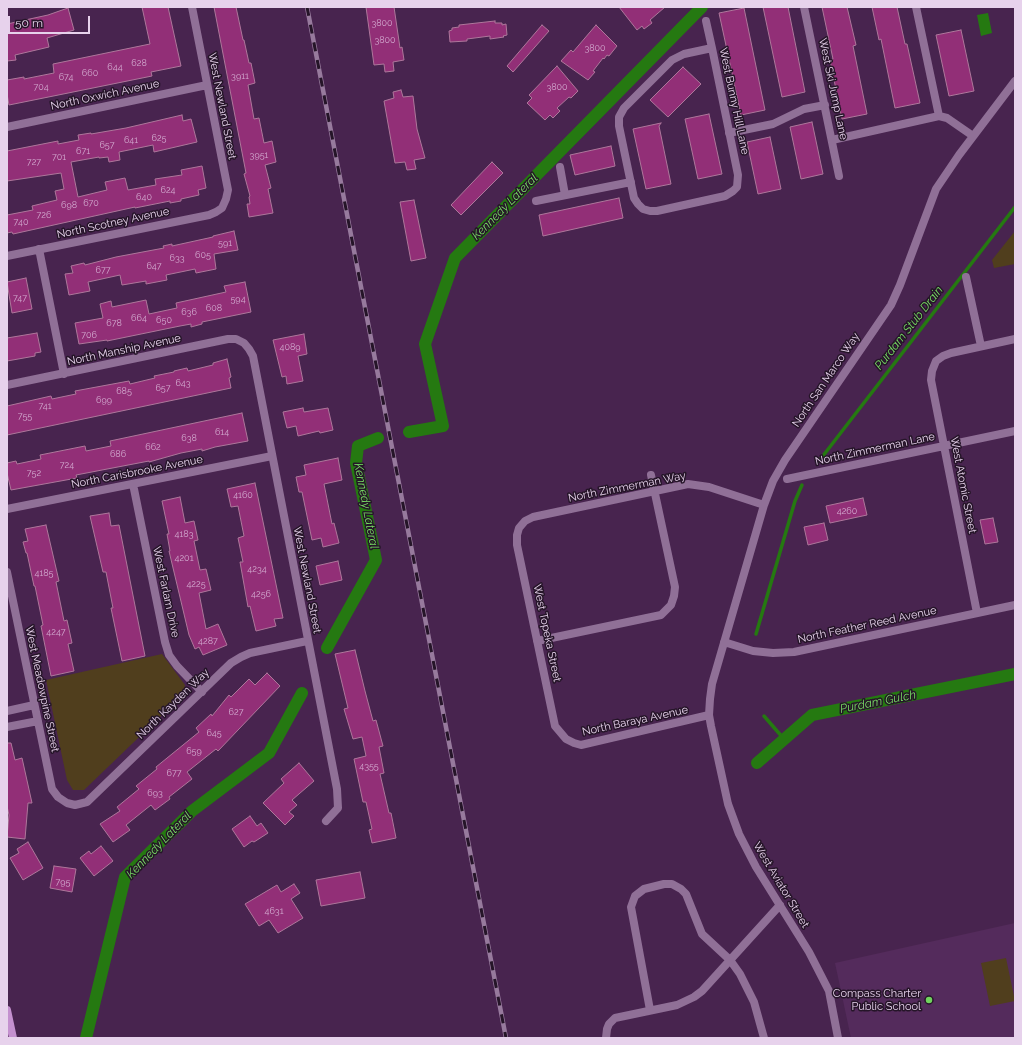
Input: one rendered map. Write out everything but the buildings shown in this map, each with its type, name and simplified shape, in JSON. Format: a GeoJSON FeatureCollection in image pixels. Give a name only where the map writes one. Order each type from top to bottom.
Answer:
{"type":"FeatureCollection","features":[{"type":"Feature","properties":{"kind":"street","name":"West Newland Street"},"geometry":{"type":"LineString","coordinates":[[192,7],[228,190],[226,200],[222,208]]}},
{"type":"Feature","properties":{"kind":"street","name":"West Ski Jump Lane"},"geometry":{"type":"LineString","coordinates":[[804,7],[839,176]]}},
{"type":"Feature","properties":{"kind":"street"},"geometry":{"type":"LineString","coordinates":[[916,7],[939,116]]}},
{"type":"Feature","properties":{"kind":"street","name":"West Bunny Hill Lane"},"geometry":{"type":"LineString","coordinates":[[631,182],[634,198],[643,209],[650,212],[725,196],[733,192],[736,187],[738,174],[706,21]]}},
{"type":"Feature","properties":{"kind":"street"},"geometry":{"type":"LineString","coordinates":[[536,201],[631,182],[619,126],[619,117],[624,108],[672,60],[684,54],[712,48]]}},
{"type":"Feature","properties":{"kind":"street","name":"North San Marco Way"},"geometry":{"type":"LineString","coordinates":[[709,715],[712,684],[764,505],[773,481],[785,460],[891,305],[936,189],[973,136],[1015,81]]}},
{"type":"Feature","properties":{"kind":"street","name":"North Oxwich Avenue"},"geometry":{"type":"LineString","coordinates":[[7,127],[207,85]]}},
{"type":"Feature","properties":{"kind":"street"},"geometry":{"type":"LineString","coordinates":[[729,133],[773,124],[804,109],[825,105]]}},
{"type":"Feature","properties":{"kind":"street"},"geometry":{"type":"LineString","coordinates":[[832,140],[939,116],[951,121],[973,136]]}},
{"type":"Feature","properties":{"kind":"street"},"geometry":{"type":"LineString","coordinates":[[560,167],[565,195]]}},
{"type":"Feature","properties":{"kind":"street","name":"North Scotney Avenue"},"geometry":{"type":"LineString","coordinates":[[7,256],[209,215],[222,208]]}},
{"type":"Feature","properties":{"kind":"street"},"geometry":{"type":"LineString","coordinates":[[39,249],[64,374]]}},
{"type":"Feature","properties":{"kind":"street"},"geometry":{"type":"LineString","coordinates":[[966,278],[981,346],[1015,339]]}},
{"type":"Feature","properties":{"kind":"street","name":"North Manship Avenue"},"geometry":{"type":"LineString","coordinates":[[7,385],[228,339],[236,339],[244,342]]}},
{"type":"Feature","properties":{"kind":"street","name":"West Newland Street"},"geometry":{"type":"LineString","coordinates":[[244,342],[253,356],[307,641],[337,789],[338,808],[326,821]]}},
{"type":"Feature","properties":{"kind":"street","name":"West Atomic Street"},"geometry":{"type":"LineString","coordinates":[[977,613],[931,380],[932,371],[936,361],[942,356],[951,352],[981,346]]}},
{"type":"Feature","properties":{"kind":"street","name":"North Zimmerman Lane"},"geometry":{"type":"LineString","coordinates":[[787,479],[1015,431]]}},
{"type":"Feature","properties":{"kind":"street","name":"North Carisbrooke Avenue"},"geometry":{"type":"LineString","coordinates":[[7,509],[272,456]]}},
{"type":"Feature","properties":{"kind":"street"},"geometry":{"type":"LineString","coordinates":[[537,641],[661,615],[671,605],[675,587],[651,475]]}},
{"type":"Feature","properties":{"kind":"street","name":"West Farlam Drive"},"geometry":{"type":"LineString","coordinates":[[133,484],[167,648],[176,666],[202,692]]}},
{"type":"Feature","properties":{"kind":"street","name":"North Zimmerman Way"},"geometry":{"type":"LineString","coordinates":[[519,528],[525,521],[533,517],[688,484],[709,487],[764,505]]}},
{"type":"Feature","properties":{"kind":"street","name":"West Topeka Street"},"geometry":{"type":"LineString","coordinates":[[519,528],[516,535],[517,545],[555,726],[566,739]]}},
{"type":"Feature","properties":{"kind":"street","name":"West Meadowpine Street"},"geometry":{"type":"LineString","coordinates":[[7,572],[52,789],[58,797],[67,804]]}},
{"type":"Feature","properties":{"kind":"street","name":"North Feather Reed Avenue"},"geometry":{"type":"LineString","coordinates":[[724,642],[753,651],[773,653],[794,652],[1015,605]]}},
{"type":"Feature","properties":{"kind":"street","name":"North Kayden Way"},"geometry":{"type":"LineString","coordinates":[[67,804],[75,805],[87,802],[231,664],[241,657],[250,653],[307,641]]}},
{"type":"Feature","properties":{"kind":"street"},"geometry":{"type":"LineString","coordinates":[[7,711],[34,705]]}},
{"type":"Feature","properties":{"kind":"street","name":"North Baraya Avenue"},"geometry":{"type":"LineString","coordinates":[[566,739],[574,743],[581,744],[709,715]]}},
{"type":"Feature","properties":{"kind":"street","name":"West Aviator Street"},"geometry":{"type":"LineString","coordinates":[[709,715],[728,804],[739,834],[756,867],[809,952],[829,991],[838,1038]]}},
{"type":"Feature","properties":{"kind":"street"},"geometry":{"type":"LineString","coordinates":[[7,727],[38,721]]}},
{"type":"Feature","properties":{"kind":"street"},"geometry":{"type":"LineString","coordinates":[[650,1010],[631,913],[632,901],[639,892],[648,888],[668,884],[676,886],[686,894],[702,934],[730,960],[747,987],[754,1002],[764,1038]]}},
{"type":"Feature","properties":{"kind":"street"},"geometry":{"type":"LineString","coordinates":[[606,1038],[609,1024],[615,1018],[677,1005],[694,997],[780,906]]}},
{"type":"Feature","properties":{"kind":"street"},"geometry":{"type":"LineString","coordinates":[[7,1010],[13,1038]]}},
{"type":"Feature","properties":{"kind":"shaded area"},"geometry":{"type":"Polygon","coordinates":[[[988,13],[992,33],[981,36],[977,15],[988,13]]]}},
{"type":"Feature","properties":{"kind":"shaded area"},"geometry":{"type":"Polygon","coordinates":[[[1015,231],[1015,264],[994,268],[992,260],[1015,231]]]}},
{"type":"Feature","properties":{"kind":"shaded area"},"geometry":{"type":"Polygon","coordinates":[[[162,654],[185,685],[183,695],[84,790],[73,790],[67,780],[46,680],[162,654]]]}},
{"type":"Feature","properties":{"kind":"shaded area","name":"Compass Charter Public School"},"geometry":{"type":"Polygon","coordinates":[[[1015,923],[1015,1038],[851,1038],[835,963],[1015,923]]]}},
{"type":"Feature","properties":{"kind":"shaded area"},"geometry":{"type":"Polygon","coordinates":[[[1006,958],[1015,1001],[990,1006],[981,963],[1006,958]]]}},
{"type":"Feature","properties":{"kind":"waterway","name":"Kennedy Lateral"},"geometry":{"type":"LineString","coordinates":[[409,432],[443,426],[425,344],[455,258],[702,7]]}},
{"type":"Feature","properties":{"kind":"waterway","name":"Purdam Stub Drain"},"geometry":{"type":"LineString","coordinates":[[819,461],[1015,207]]}},
{"type":"Feature","properties":{"kind":"waterway","name":"Kennedy Lateral"},"geometry":{"type":"LineString","coordinates":[[327,648],[376,560],[356,463],[358,446],[378,438]]}},
{"type":"Feature","properties":{"kind":"waterway","name":"Purdam Stub Drain"},"geometry":{"type":"LineString","coordinates":[[756,634],[795,501],[802,485]]}},
{"type":"Feature","properties":{"kind":"waterway","name":"Purdam Gulch"},"geometry":{"type":"LineString","coordinates":[[757,763],[812,715],[1015,674]]}},
{"type":"Feature","properties":{"kind":"waterway","name":"Kennedy Lateral"},"geometry":{"type":"LineString","coordinates":[[86,1038],[125,877],[192,811],[269,753],[302,693]]}},
{"type":"Feature","properties":{"kind":"waterway","name":"Purdam Stub Drain"},"geometry":{"type":"LineString","coordinates":[[764,716],[784,739]]}},
{"type":"Feature","properties":{"kind":"railway"},"geometry":{"type":"LineString","coordinates":[[307,7],[506,1038]]}},
{"type":"Feature","properties":{"kind":"place","name":"Compass Charter Public School"},"geometry":{"type":"Point","coordinates":[929,1000]}}]}
